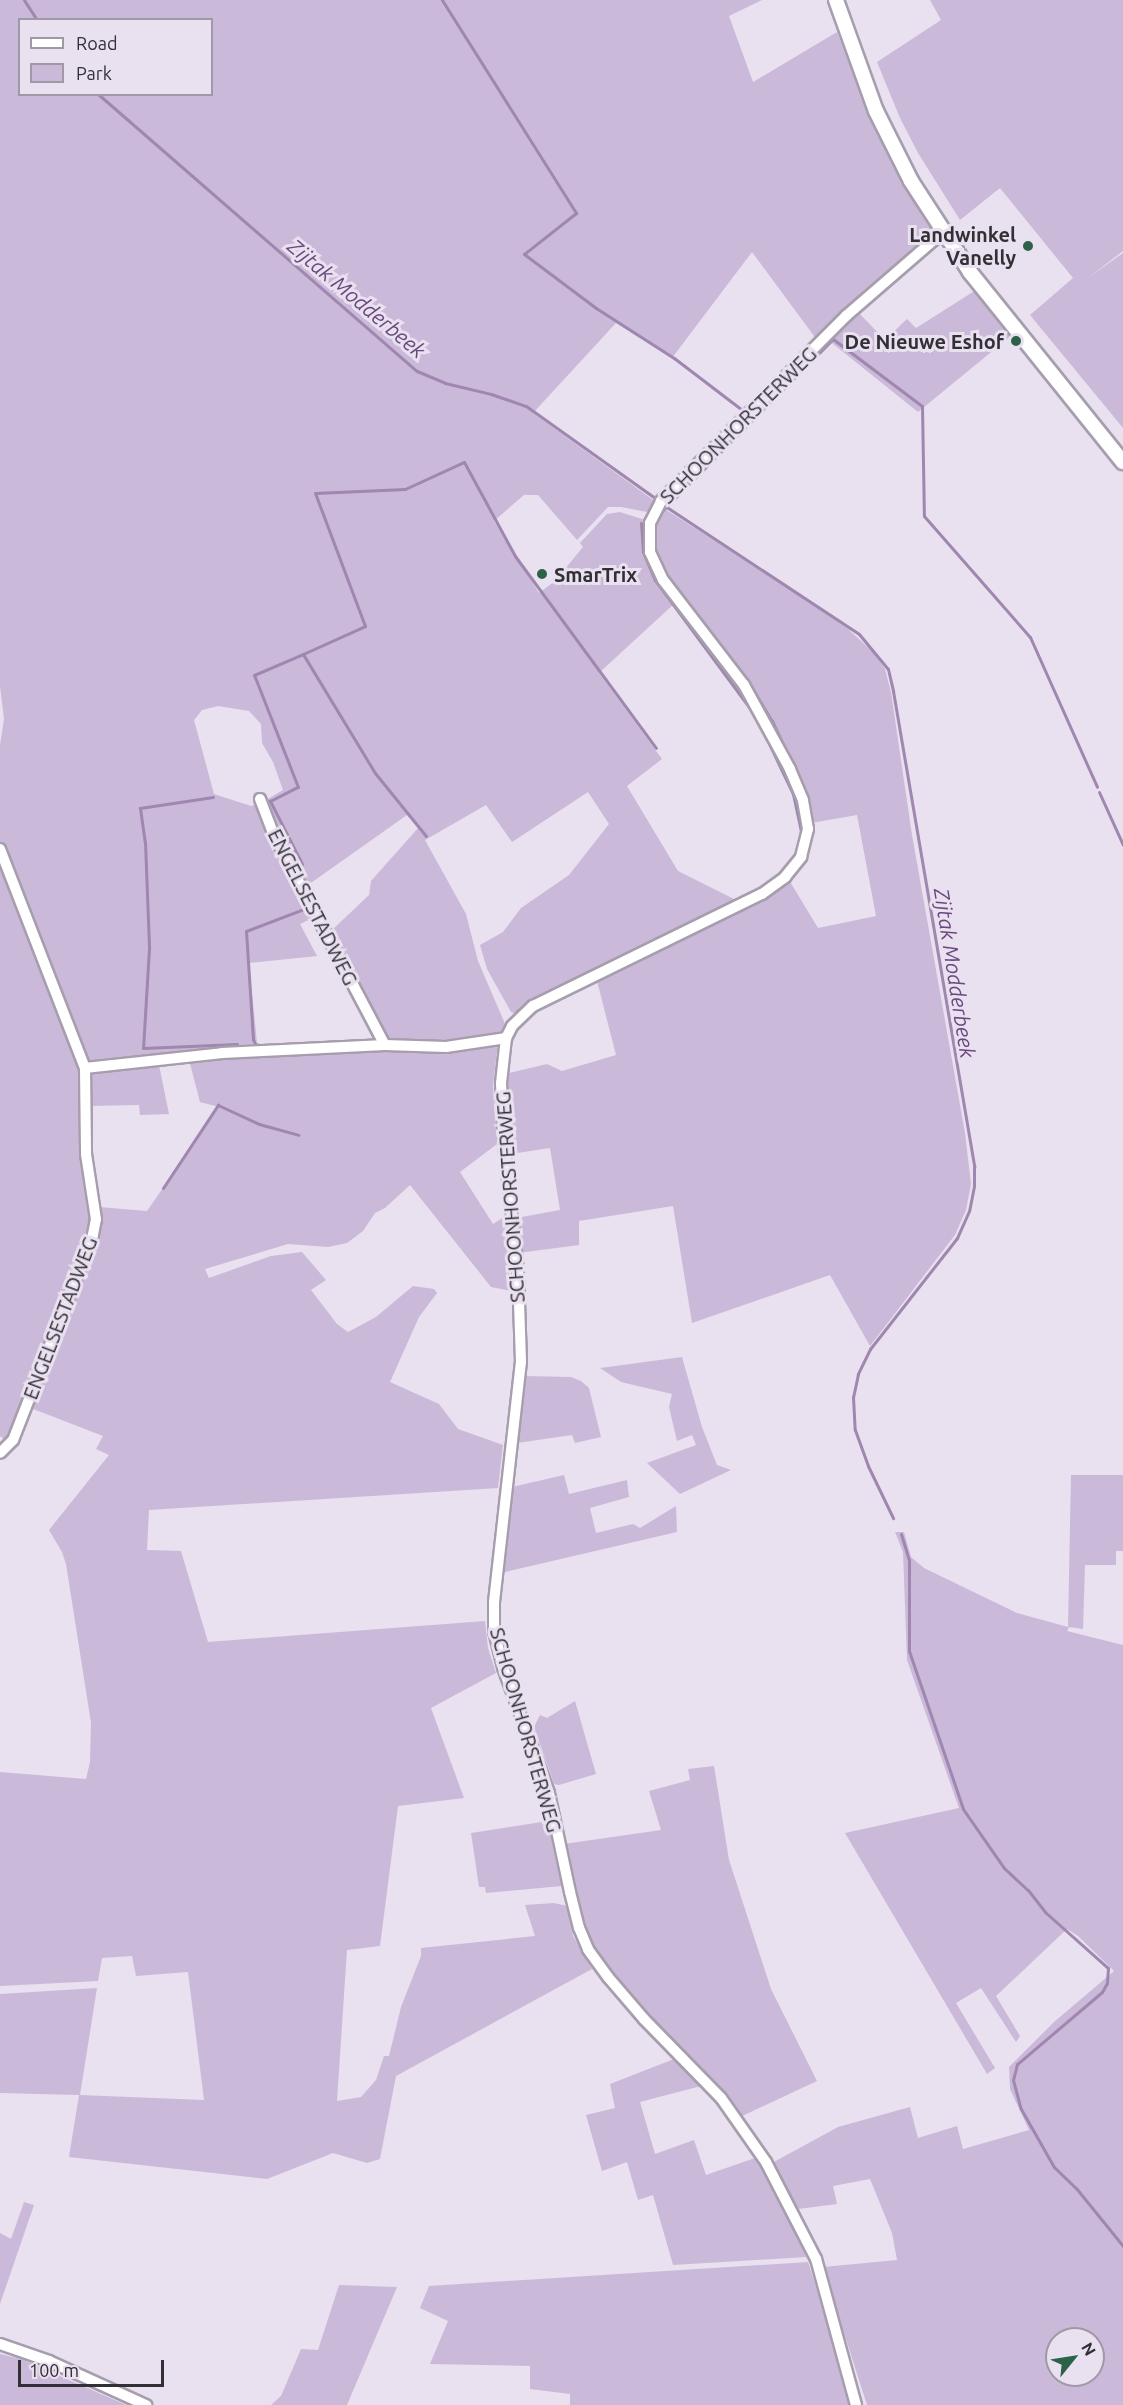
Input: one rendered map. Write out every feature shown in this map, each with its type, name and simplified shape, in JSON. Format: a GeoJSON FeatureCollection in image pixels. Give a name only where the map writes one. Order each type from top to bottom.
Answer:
{"type":"FeatureCollection","features":[{"type":"Feature","properties":{"kind":"street"},"geometry":{"type":"LineString","coordinates":[[836,0],[876,111],[911,181],[943,232],[999,308],[1123,462]]}},
{"type":"Feature","properties":{"kind":"street","name":"SCHOONHORSTERWEG"},"geometry":{"type":"LineString","coordinates":[[856,2405],[816,2259],[765,2162],[721,2098],[644,2019],[608,1977],[588,1949],[579,1928],[570,1893],[549,1793],[503,1667],[494,1631],[494,1602],[520,1362],[518,1271],[504,1145],[501,1083],[506,1038],[512,1026],[532,1006],[762,894],[785,877],[801,857],[808,829],[802,800],[790,769],[744,685],[663,580],[650,552],[650,523],[662,501],[846,316],[943,232]]}},
{"type":"Feature","properties":{"kind":"street","name":"ENGELSESTADWEG"},"geometry":{"type":"LineString","coordinates":[[260,799],[272,831],[385,1045]]}},
{"type":"Feature","properties":{"kind":"street","name":"ENGELSESTADWEG"},"geometry":{"type":"LineString","coordinates":[[0,849],[85,1068],[86,1154],[96,1219],[93,1234],[13,1440],[0,1453]]}},
{"type":"Feature","properties":{"kind":"street"},"geometry":{"type":"LineString","coordinates":[[85,1068],[222,1053],[385,1045],[462,1046],[506,1038]]}},
{"type":"Feature","properties":{"kind":"street"},"geometry":{"type":"LineString","coordinates":[[0,2344],[49,2361],[147,2405]]}},
{"type":"Feature","properties":{"kind":"green space"},"geometry":{"type":"Polygon","coordinates":[[[0,0],[762,0],[729,16],[753,82],[837,32],[891,162],[935,232],[867,290],[817,340],[752,252],[672,358],[616,323],[533,413],[656,502],[647,512],[608,507],[577,540],[538,495],[524,495],[494,521],[539,593],[555,581],[583,547],[580,543],[607,514],[620,512],[645,520],[646,533],[675,603],[599,673],[662,759],[627,786],[678,871],[740,902],[519,1015],[511,1012],[487,969],[480,945],[503,932],[521,908],[569,875],[609,824],[588,792],[512,842],[486,805],[425,840],[466,914],[478,961],[506,1026],[502,1034],[477,1039],[389,1041],[330,932],[369,895],[371,881],[418,828],[407,815],[308,885],[266,800],[283,790],[273,762],[262,743],[261,724],[249,711],[218,706],[202,710],[194,720],[214,794],[251,806],[259,804],[315,917],[300,924],[317,956],[249,963],[257,1043],[133,1059],[85,1061],[0,845],[0,745],[4,719],[0,686],[0,0]]]}},
{"type":"Feature","properties":{"kind":"green space"},"geometry":{"type":"Polygon","coordinates":[[[930,0],[1123,0],[1123,251],[1088,278],[1123,253],[1123,428],[1030,315],[1073,278],[1000,188],[960,220],[918,153],[900,118],[877,62],[941,20],[930,0]]]}},
{"type":"Feature","properties":{"kind":"green space"},"geometry":{"type":"Polygon","coordinates":[[[976,290],[1012,335],[918,412],[827,339],[856,310],[885,340],[907,319],[916,328],[976,290]]]}},
{"type":"Feature","properties":{"kind":"green space"},"geometry":{"type":"Polygon","coordinates":[[[660,506],[799,594],[848,629],[873,652],[885,669],[891,692],[912,835],[965,1133],[971,1184],[966,1210],[955,1235],[870,1346],[830,1275],[692,1323],[673,1206],[579,1221],[579,1245],[518,1253],[516,1218],[560,1210],[550,1148],[511,1154],[505,1074],[547,1064],[562,1071],[616,1055],[597,981],[616,968],[789,880],[818,928],[876,916],[857,815],[811,823],[785,751],[772,725],[675,593],[656,562],[652,535],[660,506]]]}},
{"type":"Feature","properties":{"kind":"green space"},"geometry":{"type":"Polygon","coordinates":[[[0,864],[78,1063],[82,1162],[91,1206],[92,1225],[6,1441],[0,1436],[0,864]]]}},
{"type":"Feature","properties":{"kind":"green space"},"geometry":{"type":"Polygon","coordinates":[[[498,1043],[493,1086],[497,1144],[460,1172],[493,1224],[504,1217],[511,1291],[491,1287],[410,1185],[385,1208],[375,1213],[363,1231],[347,1243],[328,1247],[288,1244],[205,1269],[209,1278],[271,1256],[302,1252],[326,1280],[311,1290],[337,1324],[348,1332],[376,1317],[413,1286],[434,1289],[437,1293],[419,1317],[390,1382],[439,1404],[458,1429],[503,1445],[498,1488],[149,1510],[147,1550],[181,1551],[208,1642],[485,1621],[488,1648],[496,1673],[431,1708],[464,1798],[398,1806],[380,1946],[347,1950],[337,2101],[361,2097],[376,2080],[384,2056],[389,2056],[401,2007],[421,1956],[421,1948],[535,1936],[525,1905],[554,1903],[567,1906],[573,1936],[592,1969],[396,2076],[380,2159],[367,2163],[333,2153],[267,2179],[69,2157],[79,2095],[0,2093],[0,1994],[97,1988],[80,2095],[204,2100],[188,1972],[136,1976],[132,1956],[102,1958],[98,1981],[0,1986],[0,1772],[86,1779],[90,1762],[91,1723],[66,1564],[49,1530],[109,1455],[96,1449],[103,1436],[28,1407],[101,1217],[99,1207],[147,1211],[219,1107],[200,1102],[189,1060],[498,1043]]]}},
{"type":"Feature","properties":{"kind":"green space"},"geometry":{"type":"Polygon","coordinates":[[[159,1065],[169,1114],[140,1115],[139,1105],[88,1106],[88,1075],[93,1070],[159,1065]]]}},
{"type":"Feature","properties":{"kind":"green space"},"geometry":{"type":"Polygon","coordinates":[[[682,1357],[702,1427],[717,1465],[731,1470],[680,1494],[647,1463],[696,1445],[692,1435],[677,1441],[669,1407],[672,1394],[621,1382],[600,1368],[682,1357]]]}},
{"type":"Feature","properties":{"kind":"green space"},"geometry":{"type":"Polygon","coordinates":[[[523,1376],[571,1377],[581,1381],[589,1388],[601,1437],[575,1443],[572,1435],[517,1443],[523,1376]]]}},
{"type":"Feature","properties":{"kind":"green space"},"geometry":{"type":"Polygon","coordinates":[[[564,1475],[569,1494],[627,1480],[629,1497],[590,1508],[596,1533],[633,1524],[640,1528],[676,1506],[677,1532],[501,1573],[512,1487],[564,1475]]]}},
{"type":"Feature","properties":{"kind":"green space"},"geometry":{"type":"Polygon","coordinates":[[[1071,1475],[1123,1475],[1123,1551],[1116,1551],[1116,1565],[1085,1565],[1083,1629],[1069,1627],[1067,1631],[1123,1645],[1123,2405],[867,2405],[823,2267],[897,2260],[892,2233],[870,2179],[833,2186],[837,2204],[798,2209],[772,2163],[838,2127],[910,2107],[918,2138],[957,2126],[963,2149],[1029,2130],[1010,2089],[1009,2067],[1054,2022],[1114,1971],[1078,1936],[1067,1929],[996,1996],[1020,2036],[1016,2042],[981,1988],[956,2003],[995,2068],[987,2074],[845,1833],[959,1808],[907,1660],[903,1552],[895,1532],[904,1532],[911,1557],[924,1568],[1017,1613],[1068,1627],[1071,1475]]]}},
{"type":"Feature","properties":{"kind":"green space"},"geometry":{"type":"Polygon","coordinates":[[[575,1701],[596,1774],[559,1785],[554,1784],[534,1727],[540,1715],[547,1718],[575,1701]]]}},
{"type":"Feature","properties":{"kind":"green space"},"geometry":{"type":"Polygon","coordinates":[[[714,1766],[729,1860],[771,1989],[817,2081],[740,2117],[625,1994],[585,1937],[564,1844],[661,1830],[649,1791],[690,1780],[688,1769],[714,1766]]]}},
{"type":"Feature","properties":{"kind":"green space"},"geometry":{"type":"Polygon","coordinates":[[[548,1821],[562,1886],[486,1893],[485,1887],[479,1887],[471,1833],[548,1821]]]}},
{"type":"Feature","properties":{"kind":"green space"},"geometry":{"type":"Polygon","coordinates":[[[674,2059],[701,2086],[640,2102],[655,2154],[694,2140],[706,2175],[755,2158],[792,2221],[806,2257],[673,2265],[653,2195],[638,2200],[627,2162],[602,2171],[586,2115],[615,2108],[610,2084],[674,2059]]]}},
{"type":"Feature","properties":{"kind":"green space"},"geometry":{"type":"Polygon","coordinates":[[[24,2202],[34,2205],[0,2304],[0,2233],[11,2239],[24,2202]]]}},
{"type":"Feature","properties":{"kind":"green space"},"geometry":{"type":"Polygon","coordinates":[[[808,2262],[855,2405],[570,2405],[570,2394],[530,2389],[530,2366],[430,2364],[448,2321],[420,2308],[429,2286],[808,2262]]]}},
{"type":"Feature","properties":{"kind":"green space"},"geometry":{"type":"Polygon","coordinates":[[[339,2285],[397,2287],[347,2405],[271,2405],[281,2396],[301,2349],[318,2350],[339,2285]]]}},
{"type":"Feature","properties":{"kind":"green space"},"geometry":{"type":"Polygon","coordinates":[[[0,2354],[21,2359],[126,2405],[0,2405],[0,2354]]]}},
{"type":"Feature","properties":{"kind":"waterway","name":"Zijtak Modderbeek"},"geometry":{"type":"LineString","coordinates":[[24,0],[36,18]]}},
{"type":"Feature","properties":{"kind":"waterway"},"geometry":{"type":"LineString","coordinates":[[442,0],[576,213],[524,254],[596,308],[674,358],[745,412]]}},
{"type":"Feature","properties":{"kind":"waterway","name":"Zijtak Modderbeek"},"geometry":{"type":"LineString","coordinates":[[100,96],[417,371],[445,383],[491,394],[526,406],[655,498]]}},
{"type":"Feature","properties":{"kind":"waterway"},"geometry":{"type":"LineString","coordinates":[[660,513],[833,339],[922,406],[924,516],[1030,637],[1097,787]]}},
{"type":"Feature","properties":{"kind":"waterway"},"geometry":{"type":"LineString","coordinates":[[426,836],[375,773],[303,654],[365,626],[315,493],[405,489],[464,462],[515,556],[656,748]]}},
{"type":"Feature","properties":{"kind":"waterway","name":"Zijtak Modderbeek"},"geometry":{"type":"LineString","coordinates":[[665,506],[859,634],[888,669],[893,691],[974,1167],[974,1186],[969,1211],[957,1238],[870,1349],[858,1374],[853,1397],[855,1430],[868,1466],[893,1518]]}},
{"type":"Feature","properties":{"kind":"waterway"},"geometry":{"type":"LineString","coordinates":[[641,523],[643,552],[655,580],[754,714]]}},
{"type":"Feature","properties":{"kind":"waterway"},"geometry":{"type":"LineString","coordinates":[[710,633],[738,668]]}},
{"type":"Feature","properties":{"kind":"waterway"},"geometry":{"type":"LineString","coordinates":[[302,864],[270,801],[298,787],[254,675],[303,654]]}},
{"type":"Feature","properties":{"kind":"waterway"},"geometry":{"type":"LineString","coordinates":[[752,688],[772,721],[804,789]]}},
{"type":"Feature","properties":{"kind":"waterway"},"geometry":{"type":"LineString","coordinates":[[764,733],[793,794],[802,836]]}},
{"type":"Feature","properties":{"kind":"waterway"},"geometry":{"type":"LineString","coordinates":[[1099,792],[1123,845]]}},
{"type":"Feature","properties":{"kind":"waterway"},"geometry":{"type":"LineString","coordinates":[[213,797],[140,808],[145,842],[149,948],[143,1048],[237,1044]]}},
{"type":"Feature","properties":{"kind":"waterway"},"geometry":{"type":"LineString","coordinates":[[517,1011],[547,992],[765,885]]}},
{"type":"Feature","properties":{"kind":"waterway"},"geometry":{"type":"LineString","coordinates":[[267,1046],[255,1044],[253,1039],[246,931],[309,907]]}},
{"type":"Feature","properties":{"kind":"waterway"},"geometry":{"type":"LineString","coordinates":[[163,1188],[218,1105],[259,1124],[299,1135]]}},
{"type":"Feature","properties":{"kind":"waterway","name":"Zijtak Modderbeek"},"geometry":{"type":"LineString","coordinates":[[901,1534],[909,1560],[909,1651],[963,1809],[1004,1868],[1028,1890],[1045,1912],[1108,1968],[1107,1983],[1102,1992],[1017,2064],[1013,2080],[1021,2109],[1054,2167],[1076,2188],[1123,2246]]}},
{"type":"Feature","properties":{"kind":"place","name":"Landwinkel Vanelly"},"geometry":{"type":"Point","coordinates":[1028,246]}},
{"type":"Feature","properties":{"kind":"place","name":"De Nieuwe Eshof"},"geometry":{"type":"Point","coordinates":[1016,341]}},
{"type":"Feature","properties":{"kind":"place","name":"SmarTrix"},"geometry":{"type":"Point","coordinates":[542,574]}}]}
